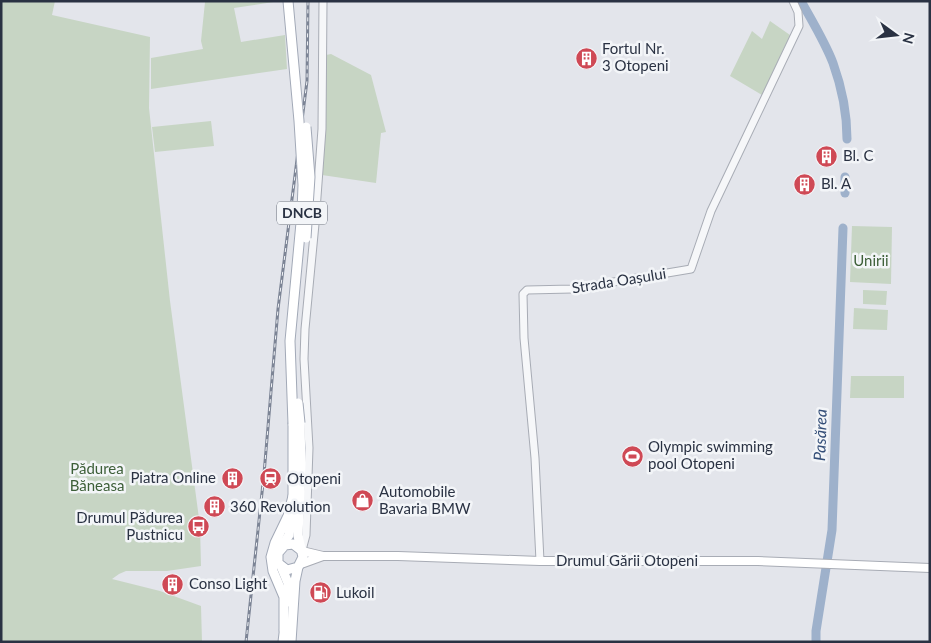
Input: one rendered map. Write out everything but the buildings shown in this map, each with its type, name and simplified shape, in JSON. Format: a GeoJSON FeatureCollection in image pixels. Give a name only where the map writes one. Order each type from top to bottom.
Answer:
{"type":"FeatureCollection","features":[{"type":"Feature","properties":{"kind":"main road","name":"DNCB"},"geometry":{"type":"LineString","coordinates":[[288,1],[303,185],[290,341],[301,464],[298,536],[303,557],[295,581],[291,642]]}},
{"type":"Feature","properties":{"kind":"main road","name":"DNCB"},"geometry":{"type":"LineString","coordinates":[[283,642],[288,589],[286,576],[277,556],[291,529],[297,423],[296,344],[310,177],[294,1]]}},
{"type":"Feature","properties":{"kind":"main road"},"geometry":{"type":"LineString","coordinates":[[284,630],[284,597],[273,571],[271,557],[275,543],[288,516],[293,496]]}},
{"type":"Feature","properties":{"kind":"main road"},"geometry":{"type":"LineString","coordinates":[[282,546],[293,544],[302,551]]}},
{"type":"Feature","properties":{"kind":"main road","name":"Drumul Gării Otopeni"},"geometry":{"type":"LineString","coordinates":[[302,551],[323,556],[398,556],[540,561],[750,561],[930,568]]}},
{"type":"Feature","properties":{"kind":"main road","name":"Drumul Gării Otopeni"},"geometry":{"type":"LineString","coordinates":[[299,566],[323,556]]}},
{"type":"Feature","properties":{"kind":"main road"},"geometry":{"type":"LineString","coordinates":[[281,566],[287,570],[299,566]]}},
{"type":"Feature","properties":{"kind":"street"},"geometry":{"type":"LineString","coordinates":[[302,551],[306,535],[309,474],[304,343],[322,130],[323,1]]}},
{"type":"Feature","properties":{"kind":"street","name":"Strada Oașului"},"geometry":{"type":"LineString","coordinates":[[540,561],[535,458],[525,345],[523,294],[527,290],[572,289],[691,269],[711,211],[799,26],[798,12],[793,1]]}},
{"type":"Feature","properties":{"kind":"green space","name":"Pădurea Băneasa"},"geometry":{"type":"Polygon","coordinates":[[[1,1],[55,1],[52,15],[150,37],[149,108],[170,301],[200,526],[201,566],[167,571],[126,571],[112,579],[160,591],[201,606],[202,642],[1,642],[1,1]]]}},
{"type":"Feature","properties":{"kind":"green space"},"geometry":{"type":"Polygon","coordinates":[[[280,1],[234,8],[241,42],[285,35],[287,69],[151,89],[151,58],[203,49],[201,41],[205,2],[280,1]]]}},
{"type":"Feature","properties":{"kind":"green space"},"geometry":{"type":"Polygon","coordinates":[[[770,21],[790,35],[762,95],[730,76],[752,31],[762,39],[770,21]]]}},
{"type":"Feature","properties":{"kind":"green space"},"geometry":{"type":"Polygon","coordinates":[[[331,54],[371,75],[386,132],[381,133],[376,183],[322,175],[326,55],[331,54]]]}},
{"type":"Feature","properties":{"kind":"green space"},"geometry":{"type":"Polygon","coordinates":[[[211,121],[214,146],[155,152],[152,127],[211,121]]]}},
{"type":"Feature","properties":{"kind":"green space","name":"Unirii"},"geometry":{"type":"Polygon","coordinates":[[[852,226],[892,227],[891,284],[850,282],[852,226]]]}},
{"type":"Feature","properties":{"kind":"green space"},"geometry":{"type":"Polygon","coordinates":[[[863,290],[887,291],[886,305],[863,304],[863,290]]]}},
{"type":"Feature","properties":{"kind":"green space"},"geometry":{"type":"Polygon","coordinates":[[[854,308],[888,310],[887,330],[853,329],[854,308]]]}},
{"type":"Feature","properties":{"kind":"green space"},"geometry":{"type":"Polygon","coordinates":[[[851,376],[904,376],[904,398],[850,398],[851,376]]]}},
{"type":"Feature","properties":{"kind":"waterway","name":"Pasărea"},"geometry":{"type":"LineString","coordinates":[[801,1],[833,63],[845,111],[847,139]]}},
{"type":"Feature","properties":{"kind":"waterway","name":"Pasărea"},"geometry":{"type":"LineString","coordinates":[[845,177],[845,193]]}},
{"type":"Feature","properties":{"kind":"waterway","name":"Pasărea"},"geometry":{"type":"LineString","coordinates":[[816,642],[816,631],[832,530],[843,228]]}},
{"type":"Feature","properties":{"kind":"railway"},"geometry":{"type":"LineString","coordinates":[[246,642],[264,474],[278,309],[307,81],[308,1]]}},
{"type":"Feature","properties":{"kind":"place","name":"Fortul Nr. 3 Otopeni"},"geometry":{"type":"Point","coordinates":[586,58]}},
{"type":"Feature","properties":{"kind":"place","name":"Bl. C"},"geometry":{"type":"Point","coordinates":[827,156]}},
{"type":"Feature","properties":{"kind":"place","name":"Bl. A"},"geometry":{"type":"Point","coordinates":[805,184]}},
{"type":"Feature","properties":{"kind":"place","name":"Olympic swimming pool Otopeni"},"geometry":{"type":"Point","coordinates":[632,456]}},
{"type":"Feature","properties":{"kind":"place","name":"Piatra Online"},"geometry":{"type":"Point","coordinates":[232,478]}},
{"type":"Feature","properties":{"kind":"place","name":"Otopeni"},"geometry":{"type":"Point","coordinates":[271,479]}},
{"type":"Feature","properties":{"kind":"place","name":"Automobile Bavaria BMW"},"geometry":{"type":"Point","coordinates":[363,501]}},
{"type":"Feature","properties":{"kind":"place","name":"360 Revolution"},"geometry":{"type":"Point","coordinates":[214,507]}},
{"type":"Feature","properties":{"kind":"place","name":"Drumul Pădurea Pustnicu"},"geometry":{"type":"Point","coordinates":[199,527]}},
{"type":"Feature","properties":{"kind":"place","name":"Conso Light"},"geometry":{"type":"Point","coordinates":[173,584]}},
{"type":"Feature","properties":{"kind":"place","name":"Lukoil"},"geometry":{"type":"Point","coordinates":[320,593]}}]}
